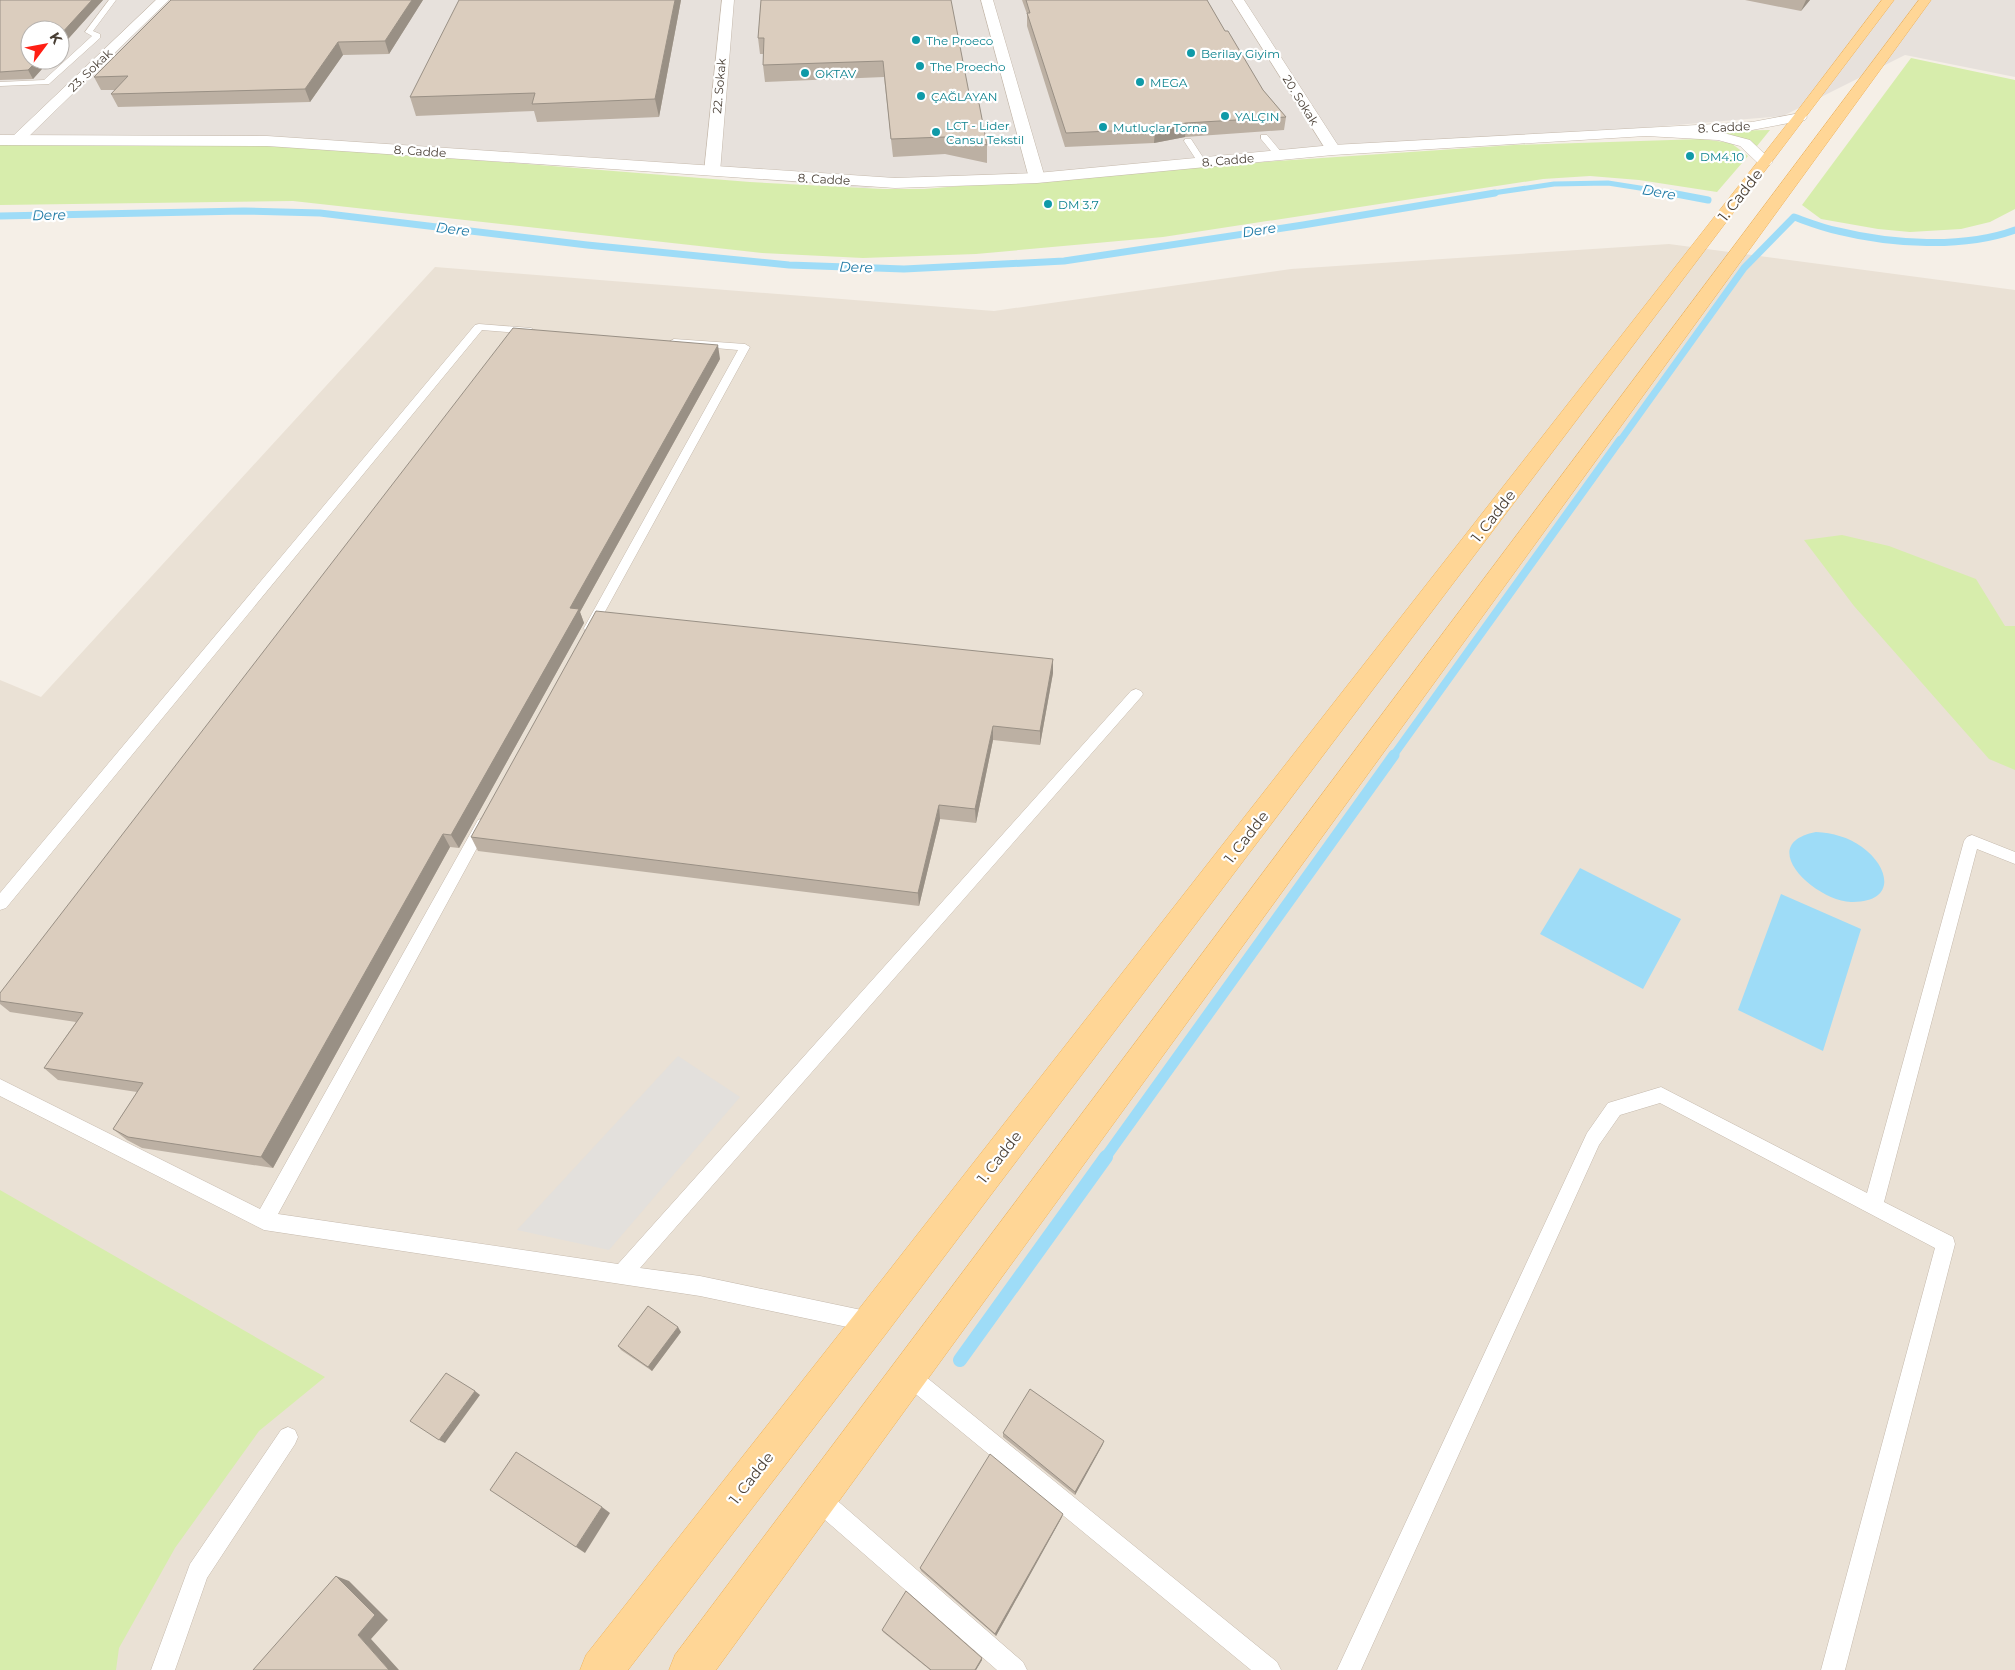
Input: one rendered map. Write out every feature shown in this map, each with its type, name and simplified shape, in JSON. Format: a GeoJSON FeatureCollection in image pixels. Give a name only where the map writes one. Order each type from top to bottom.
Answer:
{"type":"FeatureCollection","features":[{"type":"Feature","properties":{"kind":"main road","name":"1. Cadde"},"geometry":{"type":"LineString","coordinates":[[601,1670],[872,1322],[1737,200],[1888,0]]}},
{"type":"Feature","properties":{"kind":"main road"},"geometry":{"type":"LineString","coordinates":[[690,1670],[1925,0]]}},
{"type":"Feature","properties":{"kind":"street","name":"23. Sokak"},"geometry":{"type":"LineString","coordinates":[[18,140],[163,0]]}},
{"type":"Feature","properties":{"kind":"street","name":"22. Sokak"},"geometry":{"type":"LineString","coordinates":[[712,172],[728,0]]}},
{"type":"Feature","properties":{"kind":"street"},"geometry":{"type":"LineString","coordinates":[[987,0],[1037,178]]}},
{"type":"Feature","properties":{"kind":"street","name":"20. Sokak"},"geometry":{"type":"LineString","coordinates":[[1238,0],[1333,150]]}},
{"type":"Feature","properties":{"kind":"street","name":"8. Cadde"},"geometry":{"type":"LineString","coordinates":[[0,140],[267,140],[712,172],[895,183],[1037,178],[1333,150],[1752,126],[1800,117]]}},
{"type":"Feature","properties":{"kind":"street","name":"8. Cadde"},"geometry":{"type":"LineString","coordinates":[[1646,132],[1719,136],[1745,143],[1765,162]]}},
{"type":"Feature","properties":{"kind":"lane"},"geometry":{"type":"LineString","coordinates":[[0,84],[46,82],[96,36],[89,32],[113,0]]}},
{"type":"Feature","properties":{"kind":"lane"},"geometry":{"type":"LineString","coordinates":[[1264,137],[1278,155]]}},
{"type":"Feature","properties":{"kind":"lane"},"geometry":{"type":"LineString","coordinates":[[1188,141],[1202,162]]}},
{"type":"Feature","properties":{"kind":"lane"},"geometry":{"type":"LineString","coordinates":[[0,904],[478,327],[548,332]]}},
{"type":"Feature","properties":{"kind":"lane"},"geometry":{"type":"LineString","coordinates":[[586,636],[745,348],[656,340]]}},
{"type":"Feature","properties":{"kind":"lane"},"geometry":{"type":"LineString","coordinates":[[622,1274],[1136,694]]}},
{"type":"Feature","properties":{"kind":"lane"},"geometry":{"type":"LineString","coordinates":[[264,1221],[490,810]]}},
{"type":"Feature","properties":{"kind":"lane"},"geometry":{"type":"LineString","coordinates":[[1873,1206],[1972,841],[2015,858]]}},
{"type":"Feature","properties":{"kind":"lane"},"geometry":{"type":"LineString","coordinates":[[0,1087],[264,1221],[700,1286],[872,1322]]}},
{"type":"Feature","properties":{"kind":"lane"},"geometry":{"type":"LineString","coordinates":[[1349,1670],[1593,1139],[1614,1109],[1661,1095],[1946,1244],[1833,1670]]}},
{"type":"Feature","properties":{"kind":"lane"},"geometry":{"type":"LineString","coordinates":[[908,1375],[1269,1670]]}},
{"type":"Feature","properties":{"kind":"lane"},"geometry":{"type":"LineString","coordinates":[[164,1669],[198,1572],[288,1438]]}},
{"type":"Feature","properties":{"kind":"lane"},"geometry":{"type":"LineString","coordinates":[[817,1498],[1015,1670]]}},
{"type":"Feature","properties":{"kind":"shaded area"},"geometry":{"type":"Polygon","coordinates":[[[0,0],[2015,0],[2015,77],[1905,55],[1783,116],[1330,154],[865,188],[265,140],[0,144],[0,0]]]}},
{"type":"Feature","properties":{"kind":"shaded area"},"geometry":{"type":"Polygon","coordinates":[[[1669,244],[2015,290],[2015,1670],[0,1670],[0,680],[41,697],[435,267],[994,311],[1291,269],[1669,244]]]}},
{"type":"Feature","properties":{"kind":"shaded area"},"geometry":{"type":"Polygon","coordinates":[[[678,1056],[740,1097],[609,1250],[517,1230],[678,1056]]]}},
{"type":"Feature","properties":{"kind":"green space"},"geometry":{"type":"Polygon","coordinates":[[[1911,58],[2015,80],[2015,209],[1990,222],[1961,229],[1910,232],[1878,229],[1821,219],[1802,205],[1911,58]]]}},
{"type":"Feature","properties":{"kind":"green space"},"geometry":{"type":"Polygon","coordinates":[[[1770,130],[1757,146],[1716,131],[1770,130]]]}},
{"type":"Feature","properties":{"kind":"green space"},"geometry":{"type":"Polygon","coordinates":[[[1702,139],[1731,143],[1748,156],[1717,192],[1639,180],[1590,176],[1543,179],[1163,237],[976,254],[863,258],[762,253],[293,201],[0,205],[0,145],[263,143],[750,182],[883,189],[924,189],[1160,169],[1514,145],[1702,139]]]}},
{"type":"Feature","properties":{"kind":"green space"},"geometry":{"type":"Polygon","coordinates":[[[1842,535],[1889,546],[1976,579],[2005,626],[2015,626],[2015,770],[1989,759],[1854,606],[1804,540],[1842,535]]]}},
{"type":"Feature","properties":{"kind":"green space"},"geometry":{"type":"Polygon","coordinates":[[[0,1190],[325,1377],[259,1431],[175,1548],[119,1648],[116,1670],[0,1670],[0,1190]]]}},
{"type":"Feature","properties":{"kind":"water"},"geometry":{"type":"Polygon","coordinates":[[[1816,832],[1846,838],[1872,855],[1883,874],[1884,883],[1882,891],[1876,897],[1866,901],[1851,902],[1837,899],[1808,883],[1797,871],[1790,859],[1790,848],[1798,838],[1816,832]]]}},
{"type":"Feature","properties":{"kind":"water"},"geometry":{"type":"Polygon","coordinates":[[[1580,868],[1681,919],[1643,989],[1540,934],[1580,868]]]}},
{"type":"Feature","properties":{"kind":"water"},"geometry":{"type":"Polygon","coordinates":[[[1781,894],[1861,929],[1823,1051],[1738,1010],[1781,894]]]}},
{"type":"Feature","properties":{"kind":"building"},"geometry":{"type":"Polygon","coordinates":[[[0,0],[92,0],[70,24],[70,20],[20,20],[20,70],[28,70],[0,72],[0,0]]]}},
{"type":"Feature","properties":{"kind":"building"},"geometry":{"type":"Polygon","coordinates":[[[171,0],[412,0],[385,41],[338,42],[305,89],[111,94],[128,76],[94,77],[171,0]]]}},
{"type":"Feature","properties":{"kind":"building"},"geometry":{"type":"Polygon","coordinates":[[[459,0],[675,0],[655,99],[532,104],[535,93],[410,97],[459,0]]]}},
{"type":"Feature","properties":{"kind":"building"},"geometry":{"type":"Polygon","coordinates":[[[761,0],[951,0],[970,98],[978,98],[987,145],[945,137],[891,139],[883,61],[763,65],[764,38],[758,38],[761,0]]]}},
{"type":"Feature","properties":{"kind":"building"},"geometry":{"type":"Polygon","coordinates":[[[1026,0],[1207,0],[1263,90],[1286,117],[1186,123],[1155,129],[1066,133],[1027,13],[1030,13],[1026,0]]]}},
{"type":"Feature","properties":{"kind":"building"},"geometry":{"type":"Polygon","coordinates":[[[513,328],[718,345],[570,608],[579,609],[451,835],[443,834],[261,1157],[128,1137],[113,1129],[143,1083],[44,1068],[83,1013],[0,1001],[0,993],[513,328]]]}},
{"type":"Feature","properties":{"kind":"building"},"geometry":{"type":"Polygon","coordinates":[[[596,611],[1053,659],[1040,731],[993,726],[975,809],[939,805],[918,893],[471,837],[596,611]]]}},
{"type":"Feature","properties":{"kind":"building"},"geometry":{"type":"Polygon","coordinates":[[[648,1306],[678,1327],[648,1367],[618,1346],[648,1306]]]}},
{"type":"Feature","properties":{"kind":"building"},"geometry":{"type":"Polygon","coordinates":[[[446,1373],[475,1391],[439,1440],[410,1421],[446,1373]]]}},
{"type":"Feature","properties":{"kind":"building"},"geometry":{"type":"Polygon","coordinates":[[[1030,1389],[1104,1441],[1075,1492],[1003,1433],[1030,1389]]]}},
{"type":"Feature","properties":{"kind":"building"},"geometry":{"type":"Polygon","coordinates":[[[516,1452],[602,1507],[576,1547],[490,1490],[516,1452]]]}},
{"type":"Feature","properties":{"kind":"building"},"geometry":{"type":"Polygon","coordinates":[[[990,1454],[1063,1514],[995,1634],[920,1568],[990,1454]]]}},
{"type":"Feature","properties":{"kind":"building"},"geometry":{"type":"Polygon","coordinates":[[[336,1576],[375,1615],[358,1635],[389,1670],[253,1670],[336,1576]]]}},
{"type":"Feature","properties":{"kind":"building"},"geometry":{"type":"Polygon","coordinates":[[[906,1591],[982,1658],[975,1670],[931,1670],[882,1630],[906,1591]]]}},
{"type":"Feature","properties":{"kind":"waterway","name":"Dere"},"geometry":{"type":"LineString","coordinates":[[1486,194],[1554,184],[1608,183],[1678,194]]}},
{"type":"Feature","properties":{"kind":"waterway","name":"Dere"},"geometry":{"type":"LineString","coordinates":[[0,216],[244,211],[320,213],[587,245],[789,265],[904,269],[1064,261],[1303,225],[1495,193]]}},
{"type":"Feature","properties":{"kind":"waterway","name":"Dere"},"geometry":{"type":"LineString","coordinates":[[1671,193],[1708,200]]}},
{"type":"Feature","properties":{"kind":"waterway"},"geometry":{"type":"LineString","coordinates":[[1620,441],[1744,268],[1794,217],[1838,231],[1904,241],[1950,242],[1973,240],[2015,230]]}},
{"type":"Feature","properties":{"kind":"waterway"},"geometry":{"type":"LineString","coordinates":[[1393,756],[1620,440]]}},
{"type":"Feature","properties":{"kind":"waterway"},"geometry":{"type":"LineString","coordinates":[[1105,1158],[1394,755]]}},
{"type":"Feature","properties":{"kind":"waterway"},"geometry":{"type":"LineString","coordinates":[[960,1360],[1106,1157]]}},
{"type":"Feature","properties":{"kind":"place","name":"The Proeco"},"geometry":{"type":"Point","coordinates":[916,40]}},
{"type":"Feature","properties":{"kind":"place","name":"Berilay Giyim"},"geometry":{"type":"Point","coordinates":[1191,53]}},
{"type":"Feature","properties":{"kind":"place","name":"The Proecho"},"geometry":{"type":"Point","coordinates":[920,66]}},
{"type":"Feature","properties":{"kind":"place","name":"OKTAV"},"geometry":{"type":"Point","coordinates":[805,73]}},
{"type":"Feature","properties":{"kind":"place","name":"MEGA"},"geometry":{"type":"Point","coordinates":[1140,82]}},
{"type":"Feature","properties":{"kind":"place","name":"ÇAĞLAYAN"},"geometry":{"type":"Point","coordinates":[921,96]}},
{"type":"Feature","properties":{"kind":"place","name":"YALÇIN"},"geometry":{"type":"Point","coordinates":[1225,116]}},
{"type":"Feature","properties":{"kind":"place","name":"Mutluçlar Torna"},"geometry":{"type":"Point","coordinates":[1103,127]}},
{"type":"Feature","properties":{"kind":"place","name":"LCT - Lider Cansu Tekstil"},"geometry":{"type":"Point","coordinates":[936,132]}},
{"type":"Feature","properties":{"kind":"place","name":"DM4.10"},"geometry":{"type":"Point","coordinates":[1690,156]}},
{"type":"Feature","properties":{"kind":"place","name":"DM 3.7"},"geometry":{"type":"Point","coordinates":[1048,204]}}]}
